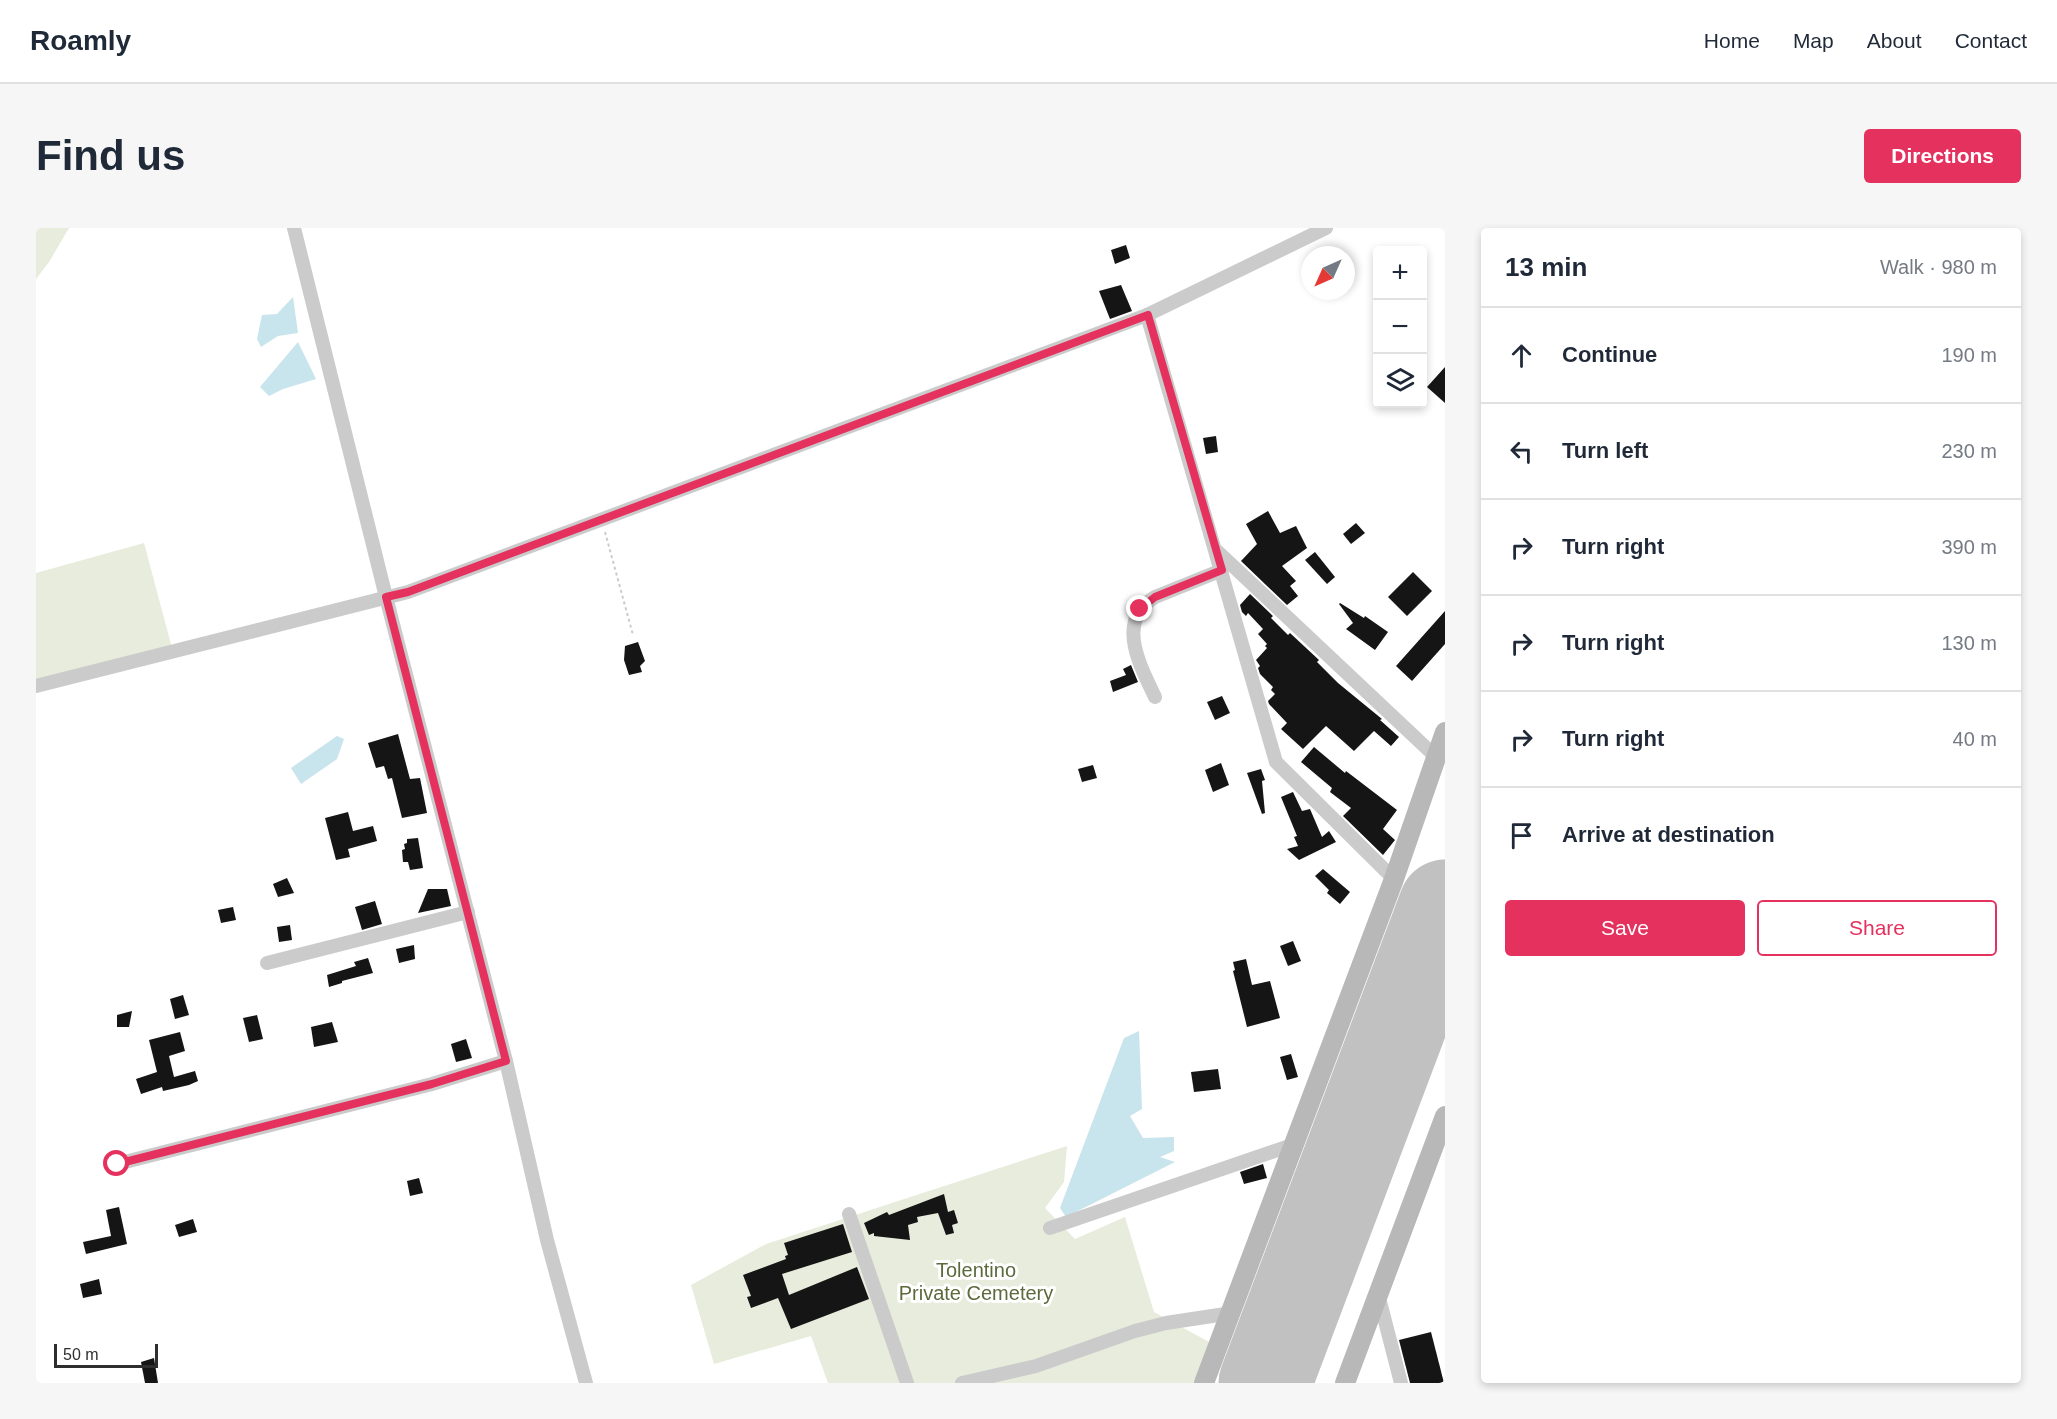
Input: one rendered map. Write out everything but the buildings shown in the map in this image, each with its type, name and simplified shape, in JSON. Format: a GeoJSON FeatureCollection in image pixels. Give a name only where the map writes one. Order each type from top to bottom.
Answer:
{"type":"FeatureCollection","features":[{"type":"Feature","properties":{"kind":"street"},"geometry":{"type":"LineString","coordinates":[[294,228],[386,597],[506,1061],[547,1240],[586,1383]]}},
{"type":"Feature","properties":{"kind":"street"},"geometry":{"type":"LineString","coordinates":[[36,686],[408,592],[1148,315],[1326,228]]}},
{"type":"Feature","properties":{"kind":"street"},"geometry":{"type":"LineString","coordinates":[[1148,315],[1276,762],[1394,879]]}},
{"type":"Feature","properties":{"kind":"street"},"geometry":{"type":"LineString","coordinates":[[1217,551],[1436,758]]}},
{"type":"Feature","properties":{"kind":"street"},"geometry":{"type":"LineString","coordinates":[[1155,697],[1135,652],[1134,629],[1137,612],[1155,597],[1222,570]]}},
{"type":"Feature","properties":{"kind":"street"},"geometry":{"type":"LineString","coordinates":[[1204,1383],[1394,879],[1445,732]]}},
{"type":"Feature","properties":{"kind":"street"},"geometry":{"type":"LineString","coordinates":[[267,963],[468,912]]}},
{"type":"Feature","properties":{"kind":"street"},"geometry":{"type":"LineString","coordinates":[[117,1164],[432,1084],[506,1061]]}},
{"type":"Feature","properties":{"kind":"street"},"geometry":{"type":"LineString","coordinates":[[1345,1383],[1445,1116]]}},
{"type":"Feature","properties":{"kind":"street"},"geometry":{"type":"LineString","coordinates":[[1050,1227],[1295,1144]]}},
{"type":"Feature","properties":{"kind":"street"},"geometry":{"type":"LineString","coordinates":[[849,1214],[907,1383]]}},
{"type":"Feature","properties":{"kind":"street"},"geometry":{"type":"LineString","coordinates":[[1378,1294],[1401,1383]]}},
{"type":"Feature","properties":{"kind":"street"},"geometry":{"type":"LineString","coordinates":[[962,1383],[1036,1366],[1135,1331],[1166,1323],[1232,1313]]}},
{"type":"Feature","properties":{"kind":"path"},"geometry":{"type":"LineString","coordinates":[[602,520],[633,635]]}},
{"type":"Feature","properties":{"kind":"green space"},"geometry":{"type":"Polygon","coordinates":[[[36,228],[69,228],[36,279],[36,228]]]}},
{"type":"Feature","properties":{"kind":"green space"},"geometry":{"type":"Polygon","coordinates":[[[144,543],[172,648],[36,681],[36,573],[144,543]]]}},
{"type":"Feature","properties":{"kind":"green space","name":"Tolentino Private Cemetery"},"geometry":{"type":"Polygon","coordinates":[[[1067,1146],[1064,1182],[1045,1208],[1075,1239],[1125,1217],[1154,1312],[1211,1343],[1196,1383],[828,1383],[811,1336],[714,1364],[691,1285],[766,1244],[1067,1146]]]}},
{"type":"Feature","properties":{"kind":"water"},"geometry":{"type":"Polygon","coordinates":[[[293,297],[298,333],[278,336],[261,347],[257,339],[262,315],[277,314],[293,297]]]}},
{"type":"Feature","properties":{"kind":"water"},"geometry":{"type":"Polygon","coordinates":[[[298,342],[316,379],[283,389],[269,396],[260,387],[298,342]]]}},
{"type":"Feature","properties":{"kind":"water"},"geometry":{"type":"Polygon","coordinates":[[[337,736],[344,739],[337,759],[301,784],[291,768],[337,736]]]}},
{"type":"Feature","properties":{"kind":"water"},"geometry":{"type":"Polygon","coordinates":[[[1139,1031],[1142,1109],[1130,1116],[1143,1138],[1174,1137],[1174,1151],[1160,1157],[1175,1162],[1066,1217],[1060,1208],[1124,1038],[1139,1031]]]}},
{"type":"Feature","properties":{"kind":"runway"},"geometry":{"type":"LineString","coordinates":[[1265,1383],[1445,906]]}},
{"type":"Feature","properties":{"kind":"route"},"geometry":{"type":"LineString","coordinates":[[117,1164],[432,1084],[506,1061],[386,597],[408,592],[1148,315],[1222,570],[1155,597],[1140,609]]}}]}
